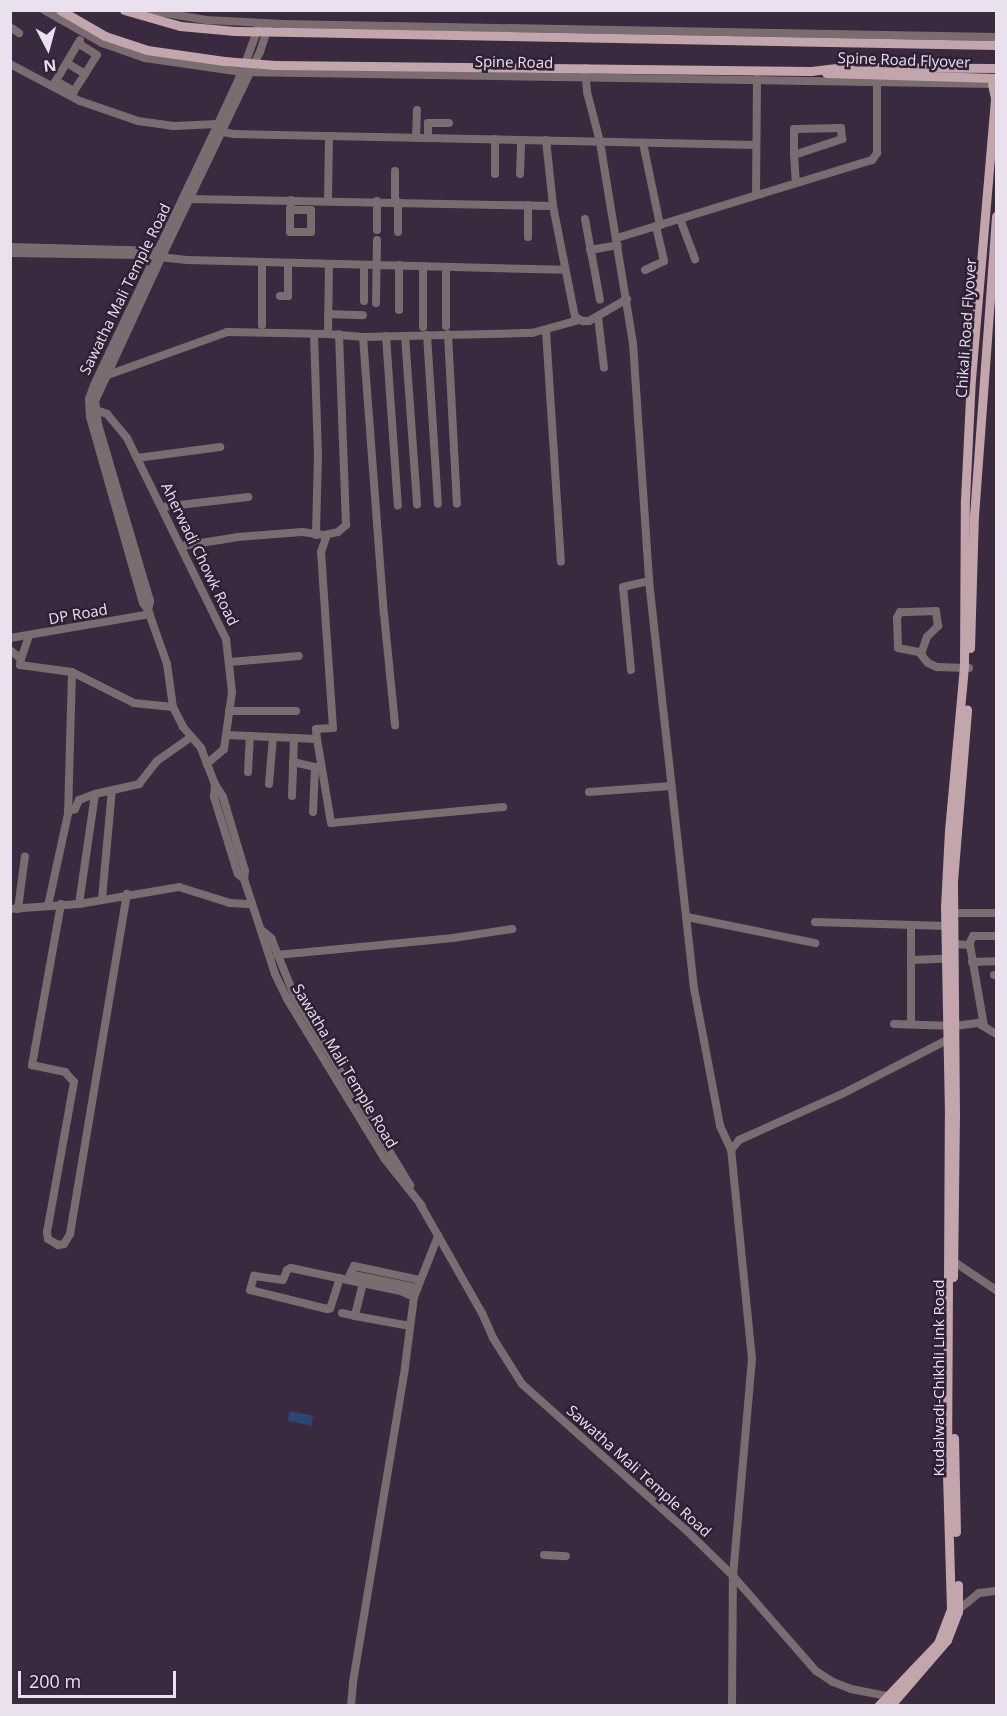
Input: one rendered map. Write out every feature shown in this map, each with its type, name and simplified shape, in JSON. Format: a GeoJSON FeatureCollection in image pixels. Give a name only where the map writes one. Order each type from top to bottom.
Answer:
{"type":"FeatureCollection","features":[{"type":"Feature","properties":{"kind":"main road"},"geometry":{"type":"LineString","coordinates":[[60,10],[120,42],[156,52],[248,67]]}},
{"type":"Feature","properties":{"kind":"main road"},"geometry":{"type":"LineString","coordinates":[[124,10],[155,21],[263,28]]}},
{"type":"Feature","properties":{"kind":"main road","name":"Spine Road"},"geometry":{"type":"LineString","coordinates":[[263,28],[996,45]]}},
{"type":"Feature","properties":{"kind":"main road","name":"Spine Road"},"geometry":{"type":"LineString","coordinates":[[248,67],[585,73],[811,71],[843,67],[996,68]]}},
{"type":"Feature","properties":{"kind":"main road","name":"Spine Road Flyover"},"geometry":{"type":"LineString","coordinates":[[811,71],[843,75],[995,82]]}},
{"type":"Feature","properties":{"kind":"main road"},"geometry":{"type":"LineString","coordinates":[[950,1026],[952,913],[967,667],[971,379],[995,82]]}},
{"type":"Feature","properties":{"kind":"main road","name":"Chikali Road Flyover"},"geometry":{"type":"LineString","coordinates":[[969,516],[996,141]]}},
{"type":"Feature","properties":{"kind":"main road"},"geometry":{"type":"LineString","coordinates":[[969,516],[993,306],[996,216]]}},
{"type":"Feature","properties":{"kind":"main road"},"geometry":{"type":"LineString","coordinates":[[950,1026],[945,959],[949,831],[967,667]]}},
{"type":"Feature","properties":{"kind":"main road","name":"Kudalwadi-Chikhli Link Road"},"geometry":{"type":"LineString","coordinates":[[889,1702],[938,1643],[951,1609],[950,1026]]}},
{"type":"Feature","properties":{"kind":"main road","name":"Kudalwadi-Chikhli Link Road"},"geometry":{"type":"LineString","coordinates":[[878,1706],[889,1702],[946,1640],[958,1610],[951,1472],[953,1261],[949,1039]]}},
{"type":"Feature","properties":{"kind":"street","name":"Spine Road"},"geometry":{"type":"LineString","coordinates":[[44,10],[84,34],[145,58],[248,67]]}},
{"type":"Feature","properties":{"kind":"street"},"geometry":{"type":"LineString","coordinates":[[147,10],[235,27]]}},
{"type":"Feature","properties":{"kind":"street"},"geometry":{"type":"LineString","coordinates":[[10,27],[19,33]]}},
{"type":"Feature","properties":{"kind":"street"},"geometry":{"type":"LineString","coordinates":[[263,28],[996,37]]}},
{"type":"Feature","properties":{"kind":"street","name":"Sawatha Mali Temple Road"},"geometry":{"type":"LineString","coordinates":[[263,28],[220,128],[93,385],[92,409],[143,603],[149,612],[167,664],[173,707],[191,737],[201,748],[215,784],[223,796],[245,872],[244,879],[263,931],[263,942],[287,999],[384,1158],[422,1206]]}},
{"type":"Feature","properties":{"kind":"street"},"geometry":{"type":"LineString","coordinates":[[54,84],[84,34]]}},
{"type":"Feature","properties":{"kind":"street"},"geometry":{"type":"LineString","coordinates":[[54,84],[74,91],[97,55],[78,44]]}},
{"type":"Feature","properties":{"kind":"street"},"geometry":{"type":"LineString","coordinates":[[67,63],[85,74]]}},
{"type":"Feature","properties":{"kind":"street"},"geometry":{"type":"LineString","coordinates":[[10,64],[54,84],[97,108],[138,121],[174,126],[220,128],[234,134],[756,145]]}},
{"type":"Feature","properties":{"kind":"street","name":"Spine Road"},"geometry":{"type":"LineString","coordinates":[[585,73],[757,79],[995,82]]}},
{"type":"Feature","properties":{"kind":"street"},"geometry":{"type":"LineString","coordinates":[[585,73],[618,242],[633,344],[649,581],[694,988],[720,1126],[731,1150],[752,1359],[733,1576],[732,1706]]}},
{"type":"Feature","properties":{"kind":"street"},"geometry":{"type":"LineString","coordinates":[[756,195],[757,79]]}},
{"type":"Feature","properties":{"kind":"street"},"geometry":{"type":"LineString","coordinates":[[590,250],[658,226],[872,160],[877,153],[877,81]]}},
{"type":"Feature","properties":{"kind":"street"},"geometry":{"type":"LineString","coordinates":[[417,110],[417,138]]}},
{"type":"Feature","properties":{"kind":"street"},"geometry":{"type":"LineString","coordinates":[[428,138],[428,123],[449,123]]}},
{"type":"Feature","properties":{"kind":"street","name":"Sawatha Mali Temple Road"},"geometry":{"type":"LineString","coordinates":[[92,409],[160,253],[189,199],[220,128]]}},
{"type":"Feature","properties":{"kind":"street"},"geometry":{"type":"LineString","coordinates":[[794,155],[842,139],[841,128],[794,129],[794,155],[796,182]]}},
{"type":"Feature","properties":{"kind":"street"},"geometry":{"type":"LineString","coordinates":[[328,200],[329,137]]}},
{"type":"Feature","properties":{"kind":"street"},"geometry":{"type":"LineString","coordinates":[[495,139],[495,174]]}},
{"type":"Feature","properties":{"kind":"street"},"geometry":{"type":"LineString","coordinates":[[520,174],[521,140]]}},
{"type":"Feature","properties":{"kind":"street"},"geometry":{"type":"LineString","coordinates":[[546,140],[553,206],[564,270],[574,312],[579,320]]}},
{"type":"Feature","properties":{"kind":"street"},"geometry":{"type":"LineString","coordinates":[[643,143],[664,261],[645,270]]}},
{"type":"Feature","properties":{"kind":"street"},"geometry":{"type":"LineString","coordinates":[[395,171],[398,232]]}},
{"type":"Feature","properties":{"kind":"street"},"geometry":{"type":"LineString","coordinates":[[189,199],[553,206]]}},
{"type":"Feature","properties":{"kind":"street"},"geometry":{"type":"LineString","coordinates":[[290,210],[291,200]]}},
{"type":"Feature","properties":{"kind":"street"},"geometry":{"type":"LineString","coordinates":[[376,201],[377,230]]}},
{"type":"Feature","properties":{"kind":"street"},"geometry":{"type":"LineString","coordinates":[[528,205],[528,237]]}},
{"type":"Feature","properties":{"kind":"street"},"geometry":{"type":"LineString","coordinates":[[585,219],[600,300]]}},
{"type":"Feature","properties":{"kind":"street"},"geometry":{"type":"LineString","coordinates":[[680,219],[695,259]]}},
{"type":"Feature","properties":{"kind":"street"},"geometry":{"type":"LineString","coordinates":[[376,303],[377,240]]}},
{"type":"Feature","properties":{"kind":"street"},"geometry":{"type":"LineString","coordinates":[[10,247],[160,253],[262,262],[564,270]]}},
{"type":"Feature","properties":{"kind":"street"},"geometry":{"type":"LineString","coordinates":[[10,253],[160,253]]}},
{"type":"Feature","properties":{"kind":"street"},"geometry":{"type":"LineString","coordinates":[[262,262],[262,325]]}},
{"type":"Feature","properties":{"kind":"street"},"geometry":{"type":"LineString","coordinates":[[290,263],[292,279]]}},
{"type":"Feature","properties":{"kind":"street"},"geometry":{"type":"LineString","coordinates":[[280,296],[288,296],[290,263]]}},
{"type":"Feature","properties":{"kind":"street"},"geometry":{"type":"LineString","coordinates":[[328,334],[329,264]]}},
{"type":"Feature","properties":{"kind":"street"},"geometry":{"type":"LineString","coordinates":[[364,265],[364,301]]}},
{"type":"Feature","properties":{"kind":"street"},"geometry":{"type":"LineString","coordinates":[[399,265],[399,310]]}},
{"type":"Feature","properties":{"kind":"street"},"geometry":{"type":"LineString","coordinates":[[423,266],[423,327]]}},
{"type":"Feature","properties":{"kind":"street"},"geometry":{"type":"LineString","coordinates":[[446,267],[447,330],[457,504]]}},
{"type":"Feature","properties":{"kind":"street"},"geometry":{"type":"LineString","coordinates":[[105,375],[227,332],[405,336],[428,335],[447,330],[546,331],[579,320],[590,321],[627,299]]}},
{"type":"Feature","properties":{"kind":"street"},"geometry":{"type":"LineString","coordinates":[[328,314],[363,315]]}},
{"type":"Feature","properties":{"kind":"street"},"geometry":{"type":"LineString","coordinates":[[598,317],[604,368]]}},
{"type":"Feature","properties":{"kind":"street"},"geometry":{"type":"LineString","coordinates":[[546,331],[561,562]]}},
{"type":"Feature","properties":{"kind":"street"},"geometry":{"type":"LineString","coordinates":[[314,334],[318,456],[316,535]]}},
{"type":"Feature","properties":{"kind":"street"},"geometry":{"type":"LineString","coordinates":[[182,546],[238,537],[302,532],[327,535],[338,532],[346,525],[339,334]]}},
{"type":"Feature","properties":{"kind":"street"},"geometry":{"type":"LineString","coordinates":[[428,335],[438,504]]}},
{"type":"Feature","properties":{"kind":"street"},"geometry":{"type":"LineString","coordinates":[[363,336],[384,614],[395,725]]}},
{"type":"Feature","properties":{"kind":"street"},"geometry":{"type":"LineString","coordinates":[[386,336],[398,506]]}},
{"type":"Feature","properties":{"kind":"street"},"geometry":{"type":"LineString","coordinates":[[405,336],[417,505]]}},
{"type":"Feature","properties":{"kind":"street","name":"Aherwadi Chowk Road"},"geometry":{"type":"LineString","coordinates":[[92,409],[107,414],[119,426],[182,546],[226,639],[232,692],[224,749],[207,764]]}},
{"type":"Feature","properties":{"kind":"street"},"geometry":{"type":"LineString","coordinates":[[137,458],[220,447]]}},
{"type":"Feature","properties":{"kind":"street"},"geometry":{"type":"LineString","coordinates":[[162,507],[248,497]]}},
{"type":"Feature","properties":{"kind":"street"},"geometry":{"type":"LineString","coordinates":[[327,535],[323,547],[333,728],[316,729],[330,822],[412,814],[429,816],[503,807]]}},
{"type":"Feature","properties":{"kind":"street"},"geometry":{"type":"LineString","coordinates":[[631,670],[623,586],[649,581]]}},
{"type":"Feature","properties":{"kind":"street"},"geometry":{"type":"LineString","coordinates":[[921,654],[927,637],[938,626],[937,612],[929,609],[900,612],[897,618],[896,646],[900,650],[921,654],[928,663],[937,667],[967,667]]}},
{"type":"Feature","properties":{"kind":"street","name":"DP Road"},"geometry":{"type":"LineString","coordinates":[[10,638],[149,612]]}},
{"type":"Feature","properties":{"kind":"street"},"geometry":{"type":"LineString","coordinates":[[29,636],[20,665],[72,672],[134,702],[173,707]]}},
{"type":"Feature","properties":{"kind":"street"},"geometry":{"type":"LineString","coordinates":[[10,650],[21,659]]}},
{"type":"Feature","properties":{"kind":"street"},"geometry":{"type":"LineString","coordinates":[[230,662],[299,656]]}},
{"type":"Feature","properties":{"kind":"street"},"geometry":{"type":"LineString","coordinates":[[48,906],[68,811],[72,672]]}},
{"type":"Feature","properties":{"kind":"street"},"geometry":{"type":"LineString","coordinates":[[229,711],[296,711]]}},
{"type":"Feature","properties":{"kind":"street"},"geometry":{"type":"LineString","coordinates":[[226,735],[317,739]]}},
{"type":"Feature","properties":{"kind":"street"},"geometry":{"type":"LineString","coordinates":[[248,772],[250,736]]}},
{"type":"Feature","properties":{"kind":"street"},"geometry":{"type":"LineString","coordinates":[[68,811],[75,809],[79,800],[139,784],[157,761],[191,737]]}},
{"type":"Feature","properties":{"kind":"street"},"geometry":{"type":"LineString","coordinates":[[269,784],[273,737]]}},
{"type":"Feature","properties":{"kind":"street"},"geometry":{"type":"LineString","coordinates":[[292,796],[294,738]]}},
{"type":"Feature","properties":{"kind":"street"},"geometry":{"type":"LineString","coordinates":[[293,762],[315,767],[313,812]]}},
{"type":"Feature","properties":{"kind":"street"},"geometry":{"type":"LineString","coordinates":[[589,792],[671,786]]}},
{"type":"Feature","properties":{"kind":"street"},"geometry":{"type":"LineString","coordinates":[[102,899],[112,790]]}},
{"type":"Feature","properties":{"kind":"street"},"geometry":{"type":"LineString","coordinates":[[79,904],[95,794]]}},
{"type":"Feature","properties":{"kind":"street"},"geometry":{"type":"LineString","coordinates":[[25,856],[14,909],[79,904],[127,894],[184,887],[230,903],[252,904]]}},
{"type":"Feature","properties":{"kind":"street"},"geometry":{"type":"LineString","coordinates":[[61,904],[32,1065],[65,1072],[74,1082],[47,1232],[48,1239],[58,1245],[64,1244],[70,1234],[127,894]]}},
{"type":"Feature","properties":{"kind":"street"},"geometry":{"type":"LineString","coordinates":[[952,913],[996,913]]}},
{"type":"Feature","properties":{"kind":"street"},"geometry":{"type":"LineString","coordinates":[[687,917],[815,944]]}},
{"type":"Feature","properties":{"kind":"street"},"geometry":{"type":"LineString","coordinates":[[814,922],[946,926]]}},
{"type":"Feature","properties":{"kind":"street"},"geometry":{"type":"LineString","coordinates":[[911,925],[911,1024]]}},
{"type":"Feature","properties":{"kind":"street"},"geometry":{"type":"LineString","coordinates":[[277,955],[453,938],[512,929]]}},
{"type":"Feature","properties":{"kind":"street","name":"Sawatha Mali Temple Road"},"geometry":{"type":"LineString","coordinates":[[263,931],[271,938],[294,995],[422,1206],[482,1313],[493,1338],[522,1384],[686,1530],[733,1576],[816,1671],[833,1682],[889,1702]]}},
{"type":"Feature","properties":{"kind":"street"},"geometry":{"type":"LineString","coordinates":[[984,1026],[969,944],[975,936],[996,936]]}},
{"type":"Feature","properties":{"kind":"street"},"geometry":{"type":"LineString","coordinates":[[953,944],[969,944]]}},
{"type":"Feature","properties":{"kind":"street"},"geometry":{"type":"LineString","coordinates":[[911,960],[945,959]]}},
{"type":"Feature","properties":{"kind":"street"},"geometry":{"type":"LineString","coordinates":[[972,963],[996,961]]}},
{"type":"Feature","properties":{"kind":"street"},"geometry":{"type":"LineString","coordinates":[[894,1024],[950,1026],[974,1023],[996,1033]]}},
{"type":"Feature","properties":{"kind":"street"},"geometry":{"type":"LineString","coordinates":[[731,1150],[739,1140],[842,1094],[949,1039]]}},
{"type":"Feature","properties":{"kind":"street"},"geometry":{"type":"LineString","coordinates":[[351,1706],[410,1326],[417,1289],[438,1236]]}},
{"type":"Feature","properties":{"kind":"street"},"geometry":{"type":"LineString","coordinates":[[953,1261],[996,1290]]}},
{"type":"Feature","properties":{"kind":"street"},"geometry":{"type":"LineString","coordinates":[[354,1266],[417,1289],[350,1274],[354,1266]]}},
{"type":"Feature","properties":{"kind":"street"},"geometry":{"type":"LineString","coordinates":[[340,1278],[327,1310],[252,1293],[250,1290],[254,1276],[283,1280],[289,1268],[340,1278],[401,1292],[417,1289]]}},
{"type":"Feature","properties":{"kind":"street"},"geometry":{"type":"LineString","coordinates":[[355,1316],[363,1283]]}},
{"type":"Feature","properties":{"kind":"street"},"geometry":{"type":"LineString","coordinates":[[342,1313],[410,1326]]}},
{"type":"Feature","properties":{"kind":"street"},"geometry":{"type":"LineString","coordinates":[[544,1556],[566,1556]]}},
{"type":"Feature","properties":{"kind":"street"},"geometry":{"type":"LineString","coordinates":[[958,1610],[979,1593],[994,1592]]}},
{"type":"Feature","properties":{"kind":"water"},"geometry":{"type":"Polygon","coordinates":[[[290,1411],[313,1416],[311,1426],[288,1421],[290,1411]]]}}]}
